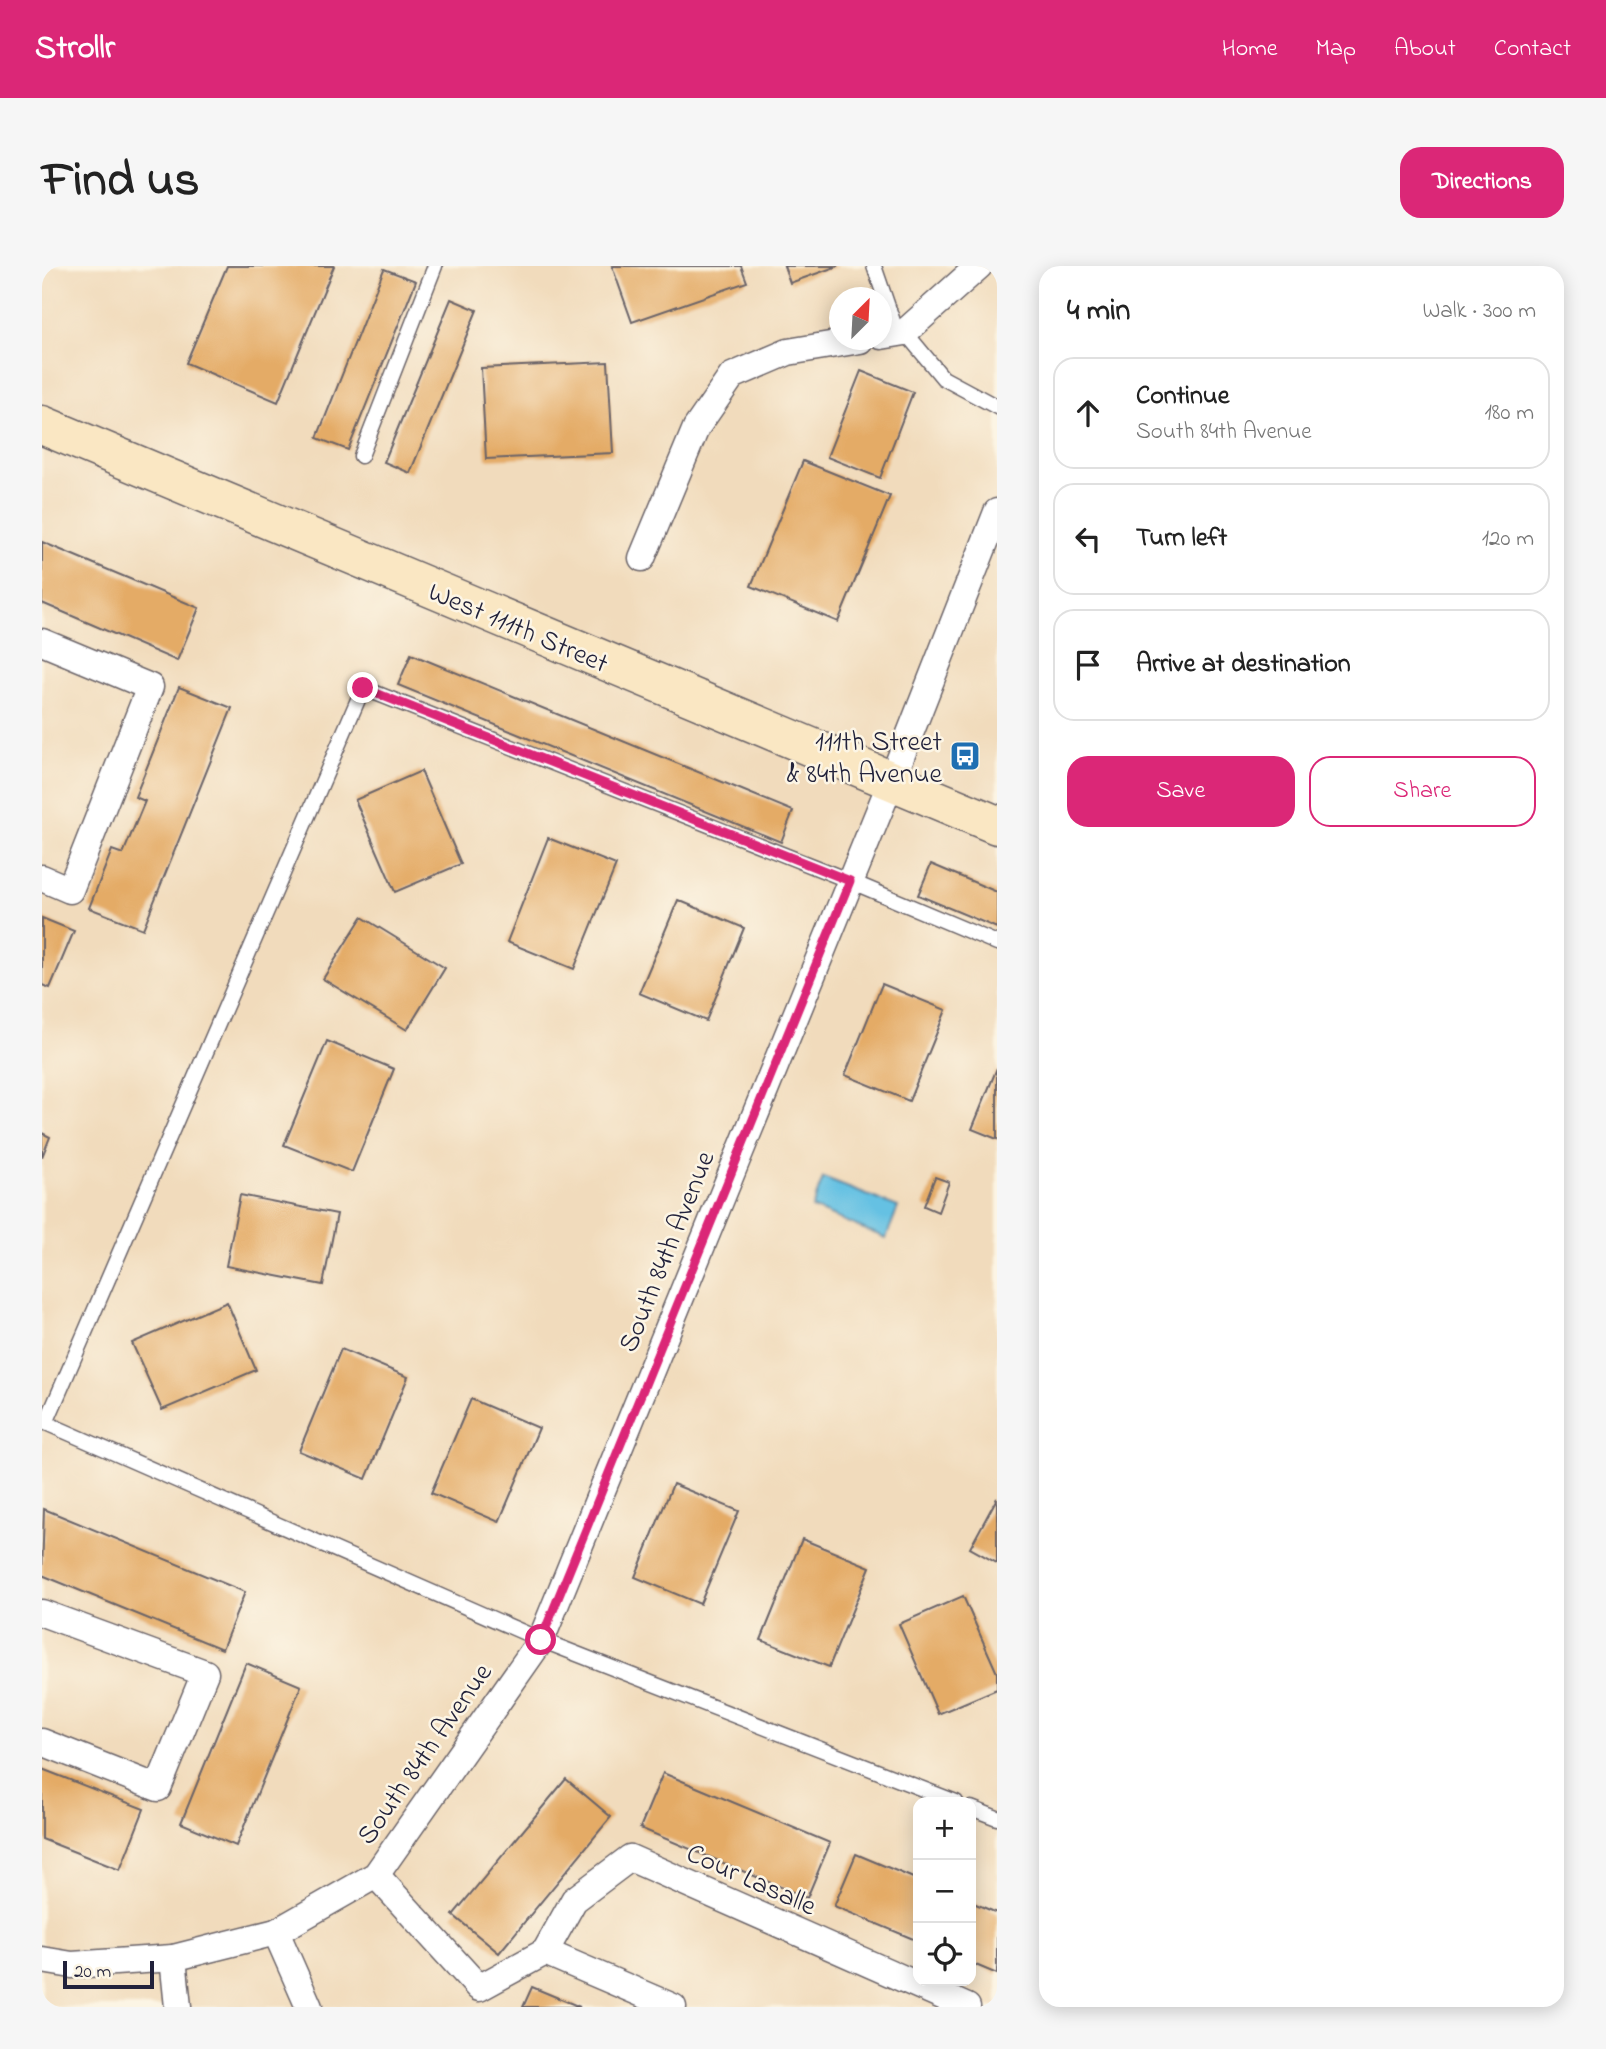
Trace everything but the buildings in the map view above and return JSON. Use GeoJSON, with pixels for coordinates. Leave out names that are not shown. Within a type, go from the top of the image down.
{"type":"FeatureCollection","features":[{"type":"Feature","properties":{"kind":"main road","name":"West 111th Street"},"geometry":{"type":"LineString","coordinates":[[42,425],[997,825]]}},
{"type":"Feature","properties":{"kind":"street"},"geometry":{"type":"LineString","coordinates":[[895,333],[979,266]]}},
{"type":"Feature","properties":{"kind":"street"},"geometry":{"type":"LineString","coordinates":[[642,558],[696,428],[732,376],[788,352],[829,345]]}},
{"type":"Feature","properties":{"kind":"street","name":"South 84th Avenue"},"geometry":{"type":"LineString","coordinates":[[42,1960],[72,1965],[173,1958],[276,1932],[376,1875],[541,1640],[891,782],[997,512]]}},
{"type":"Feature","properties":{"kind":"street"},"geometry":{"type":"LineString","coordinates":[[42,642],[150,687],[70,890],[42,878]]}},
{"type":"Feature","properties":{"kind":"street"},"geometry":{"type":"LineString","coordinates":[[42,1613],[205,1673],[158,1788],[42,1742]]}},
{"type":"Feature","properties":{"kind":"street","name":"Cour Lasalle"},"geometry":{"type":"LineString","coordinates":[[545,1952],[574,1900],[630,1858],[967,2007]]}},
{"type":"Feature","properties":{"kind":"street"},"geometry":{"type":"LineString","coordinates":[[376,1875],[479,1988],[545,1952],[673,2007]]}},
{"type":"Feature","properties":{"kind":"street"},"geometry":{"type":"LineString","coordinates":[[276,1932],[309,2007]]}},
{"type":"Feature","properties":{"kind":"street"},"geometry":{"type":"LineString","coordinates":[[173,1958],[178,2007]]}},
{"type":"Feature","properties":{"kind":"lane"},"geometry":{"type":"LineString","coordinates":[[361,456],[435,266]]}},
{"type":"Feature","properties":{"kind":"lane"},"geometry":{"type":"LineString","coordinates":[[874,266],[895,333],[943,377],[997,407]]}},
{"type":"Feature","properties":{"kind":"lane"},"geometry":{"type":"LineString","coordinates":[[943,1797],[541,1640],[46,1423],[363,688],[850,881],[997,943]]}},
{"type":"Feature","properties":{"kind":"lane"},"geometry":{"type":"LineString","coordinates":[[976,1810],[997,1818]]}},
{"type":"Feature","properties":{"kind":"water"},"geometry":{"type":"Polygon","coordinates":[[[823,1178],[898,1207],[886,1238],[812,1208],[823,1178]]]}},
{"type":"Feature","properties":{"kind":"place","name":"111th Street & 84th Avenue"},"geometry":{"type":"Point","coordinates":[965,756]}},
{"type":"Feature","properties":{"kind":"route"},"geometry":{"type":"LineString","coordinates":[[363,688],[850,881],[541,1640]]}}]}
